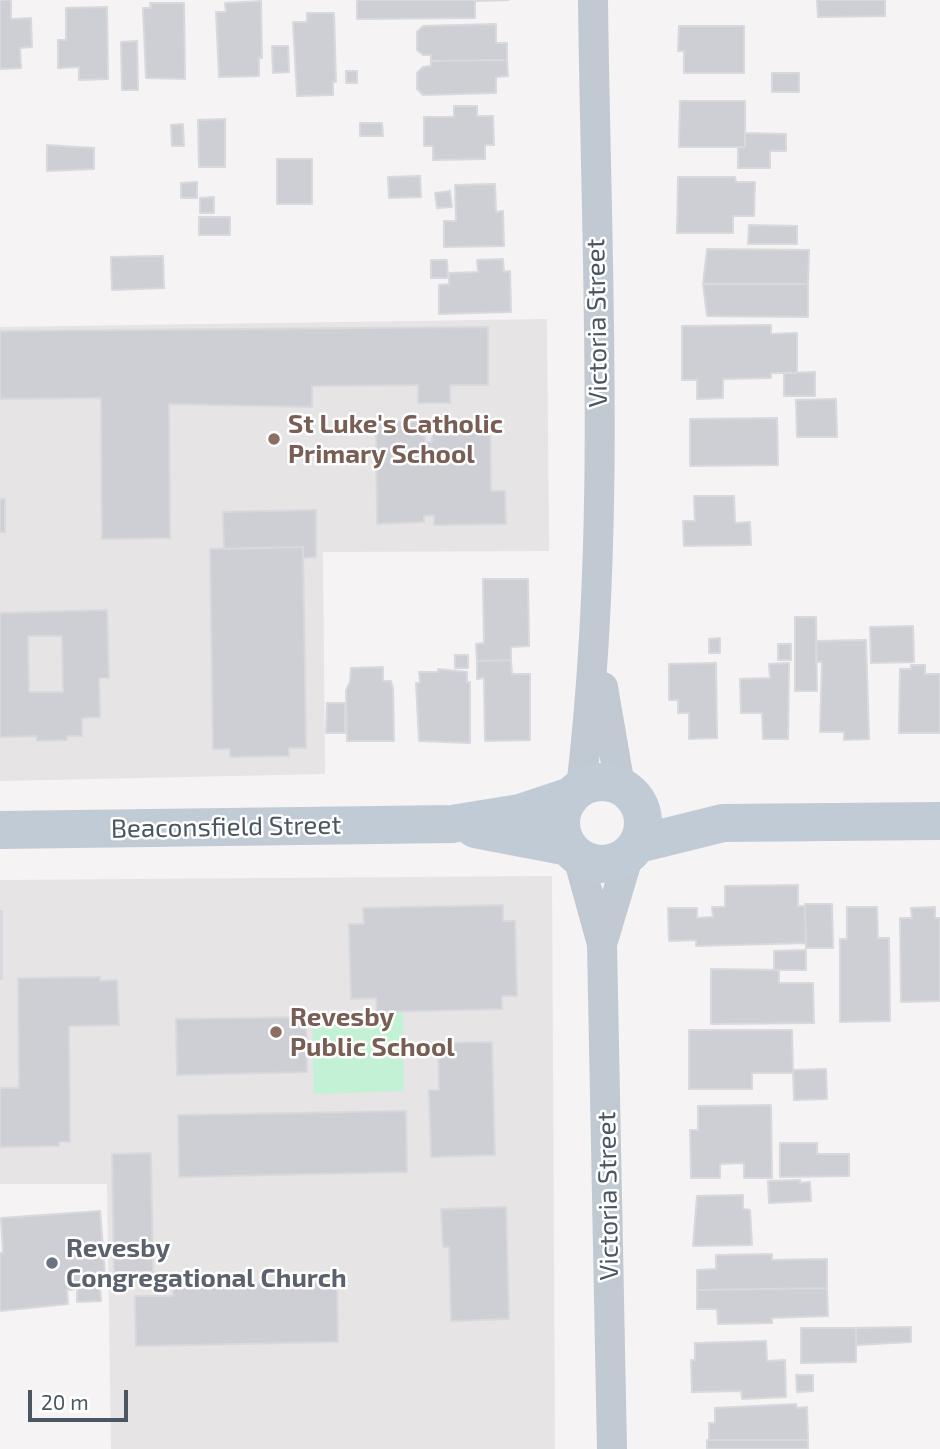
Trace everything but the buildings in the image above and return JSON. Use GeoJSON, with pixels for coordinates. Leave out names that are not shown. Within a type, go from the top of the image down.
{"type":"FeatureCollection","features":[{"type":"Feature","properties":{"kind":"main road"},"geometry":{"type":"LineString","coordinates":[[723,823],[594,783],[576,792],[561,821],[574,852],[604,865],[634,849],[723,823],[940,821]]}},
{"type":"Feature","properties":{"kind":"main road","name":"Beaconsfield Street"},"geometry":{"type":"LineString","coordinates":[[0,830],[452,824],[520,813],[576,792]]}},
{"type":"Feature","properties":{"kind":"main road"},"geometry":{"type":"LineString","coordinates":[[630,795],[644,817],[634,849]]}},
{"type":"Feature","properties":{"kind":"main road","name":"Beaconsfield Street"},"geometry":{"type":"LineString","coordinates":[[452,824],[574,852]]}},
{"type":"Feature","properties":{"kind":"street","name":"Victoria Street"},"geometry":{"type":"LineString","coordinates":[[576,792],[596,645],[599,492],[593,0]]}},
{"type":"Feature","properties":{"kind":"street","name":"Victoria Street"},"geometry":{"type":"LineString","coordinates":[[596,645],[630,795]]}},
{"type":"Feature","properties":{"kind":"street","name":"Victoria Street"},"geometry":{"type":"LineString","coordinates":[[602,944],[634,849]]}},
{"type":"Feature","properties":{"kind":"street","name":"Victoria Street"},"geometry":{"type":"LineString","coordinates":[[574,852],[602,944],[612,1449]]}},
{"type":"Feature","properties":{"kind":"shaded area","name":"St Luke's Catholic Primary School"},"geometry":{"type":"Polygon","coordinates":[[[547,319],[549,551],[323,552],[325,774],[0,781],[0,327],[547,319]]]}},
{"type":"Feature","properties":{"kind":"shaded area","name":"Revesby Public School"},"geometry":{"type":"Polygon","coordinates":[[[552,876],[555,1449],[111,1449],[107,1184],[0,1184],[0,880],[552,876]]]}},
{"type":"Feature","properties":{"kind":"green space"},"geometry":{"type":"Polygon","coordinates":[[[403,1012],[404,1091],[314,1094],[312,1019],[317,1013],[403,1012]]]}},
{"type":"Feature","properties":{"kind":"place","name":"St Luke's Catholic Primary School"},"geometry":{"type":"Point","coordinates":[274,439]}},
{"type":"Feature","properties":{"kind":"place","name":"Revesby Public School"},"geometry":{"type":"Point","coordinates":[276,1032]}},
{"type":"Feature","properties":{"kind":"place","name":"Revesby Congregational Church"},"geometry":{"type":"Point","coordinates":[52,1263]}}]}
